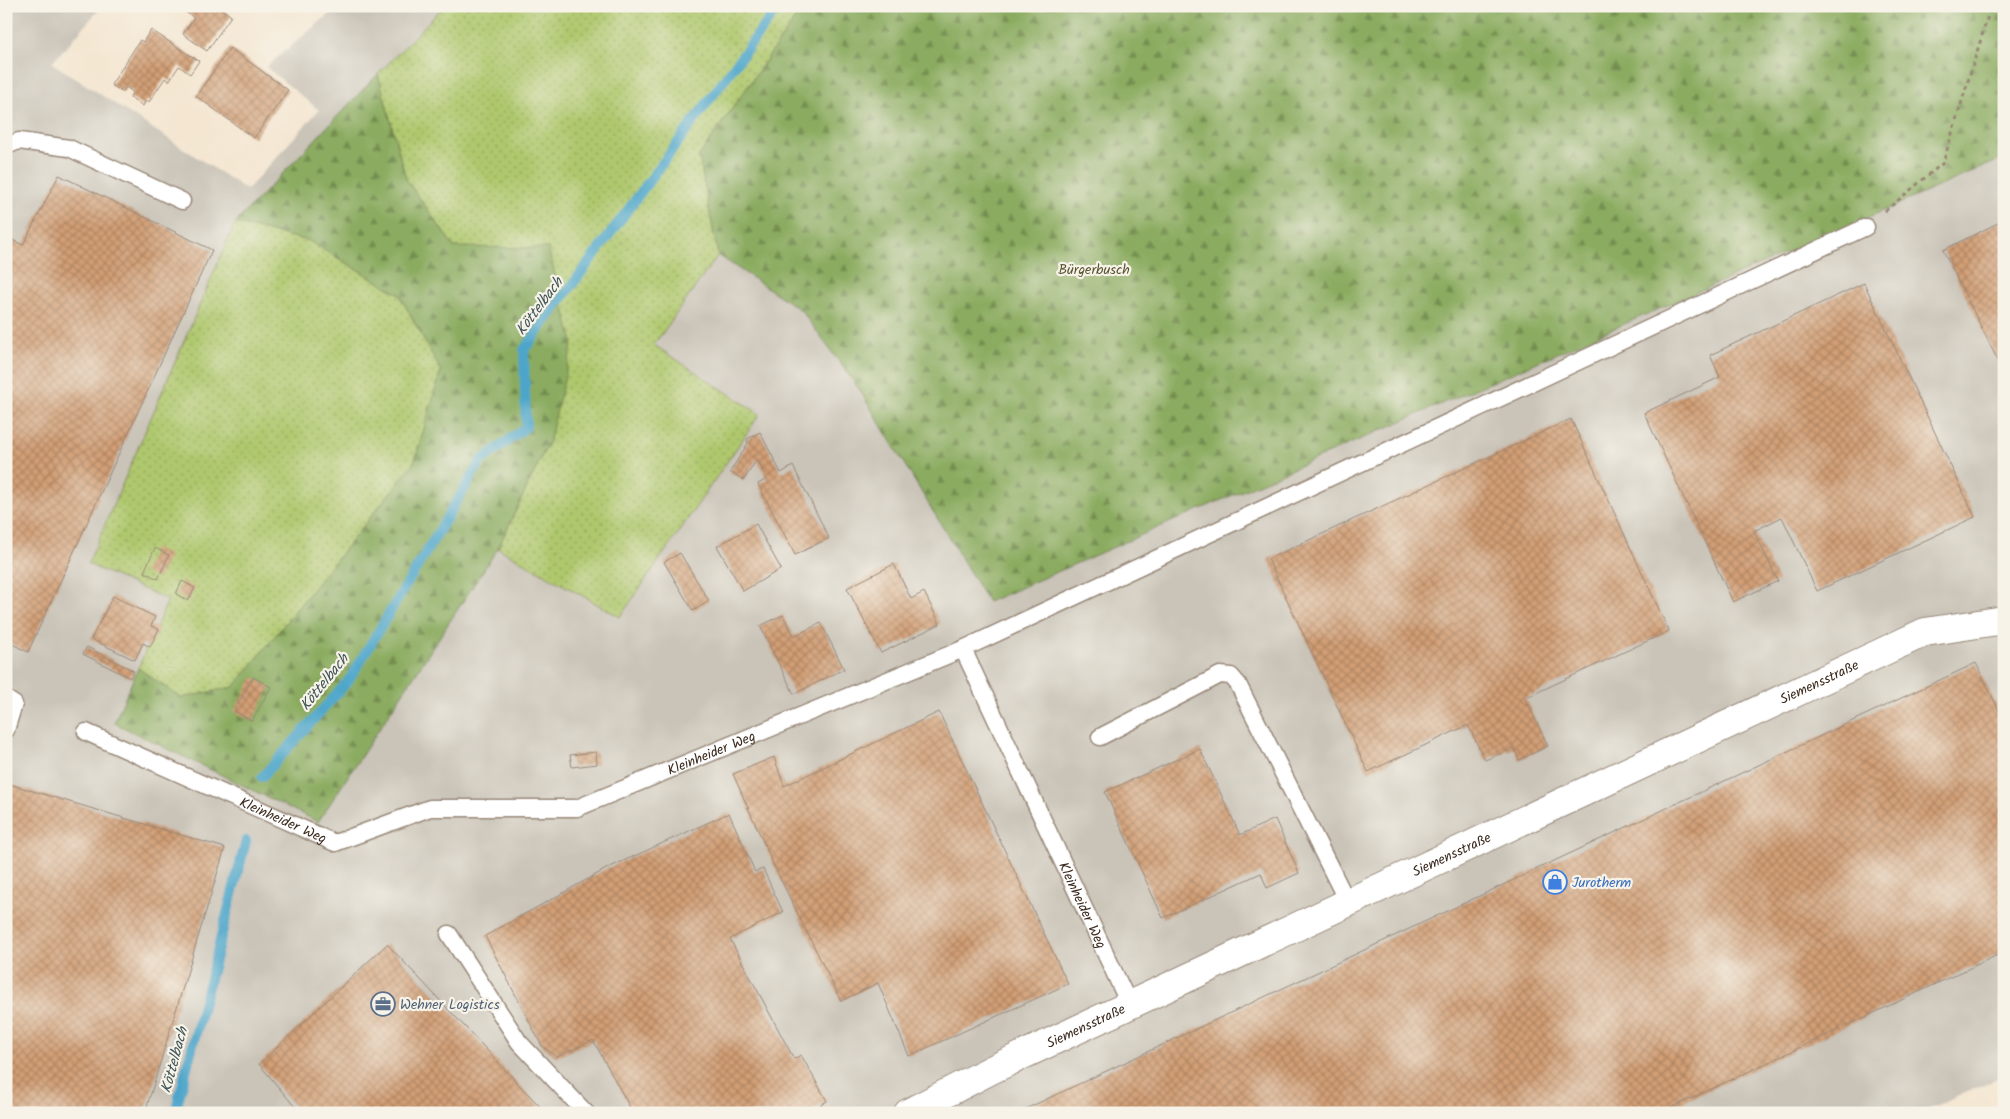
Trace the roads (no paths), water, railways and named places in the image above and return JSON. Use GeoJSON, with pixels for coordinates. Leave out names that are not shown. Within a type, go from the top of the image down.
{"type":"FeatureCollection","features":[{"type":"Feature","properties":{"kind":"street","name":"Siemensstraße"},"geometry":{"type":"LineString","coordinates":[[908,1113],[991,1070],[1925,632],[2004,620]]}},
{"type":"Feature","properties":{"kind":"lane"},"geometry":{"type":"LineString","coordinates":[[6,146],[19,141],[69,148],[182,201]]}},
{"type":"Feature","properties":{"kind":"lane"},"geometry":{"type":"LineString","coordinates":[[963,649],[1866,227]]}},
{"type":"Feature","properties":{"kind":"lane","name":"Kleinheider Weg"},"geometry":{"type":"LineString","coordinates":[[86,732],[335,843],[430,808],[577,808],[963,649],[1130,1006]]}},
{"type":"Feature","properties":{"kind":"lane"},"geometry":{"type":"LineString","coordinates":[[1100,736],[1220,675],[1231,676],[1238,684],[1348,903]]}},
{"type":"Feature","properties":{"kind":"lane"},"geometry":{"type":"LineString","coordinates":[[6,700],[14,704],[6,730]]}},
{"type":"Feature","properties":{"kind":"lane"},"geometry":{"type":"LineString","coordinates":[[449,934],[519,1042],[586,1113]]}},
{"type":"Feature","properties":{"kind":"waterway","name":"Köttelbach"},"geometry":{"type":"LineString","coordinates":[[262,777],[349,680],[481,461],[526,427],[524,350],[779,6]]}},
{"type":"Feature","properties":{"kind":"waterway","name":"Köttelbach"},"geometry":{"type":"LineString","coordinates":[[175,1113],[246,841]]}},
{"type":"Feature","properties":{"kind":"place","name":"Jurotherm"},"geometry":{"type":"Point","coordinates":[1555,882]}},
{"type":"Feature","properties":{"kind":"place","name":"Wehner Logistics"},"geometry":{"type":"Point","coordinates":[383,1004]}},
{"type":"Feature","properties":{"kind":"park label","name":"Bürgerbusch"},"geometry":{"type":"Point","coordinates":[1094,269]}}]}
